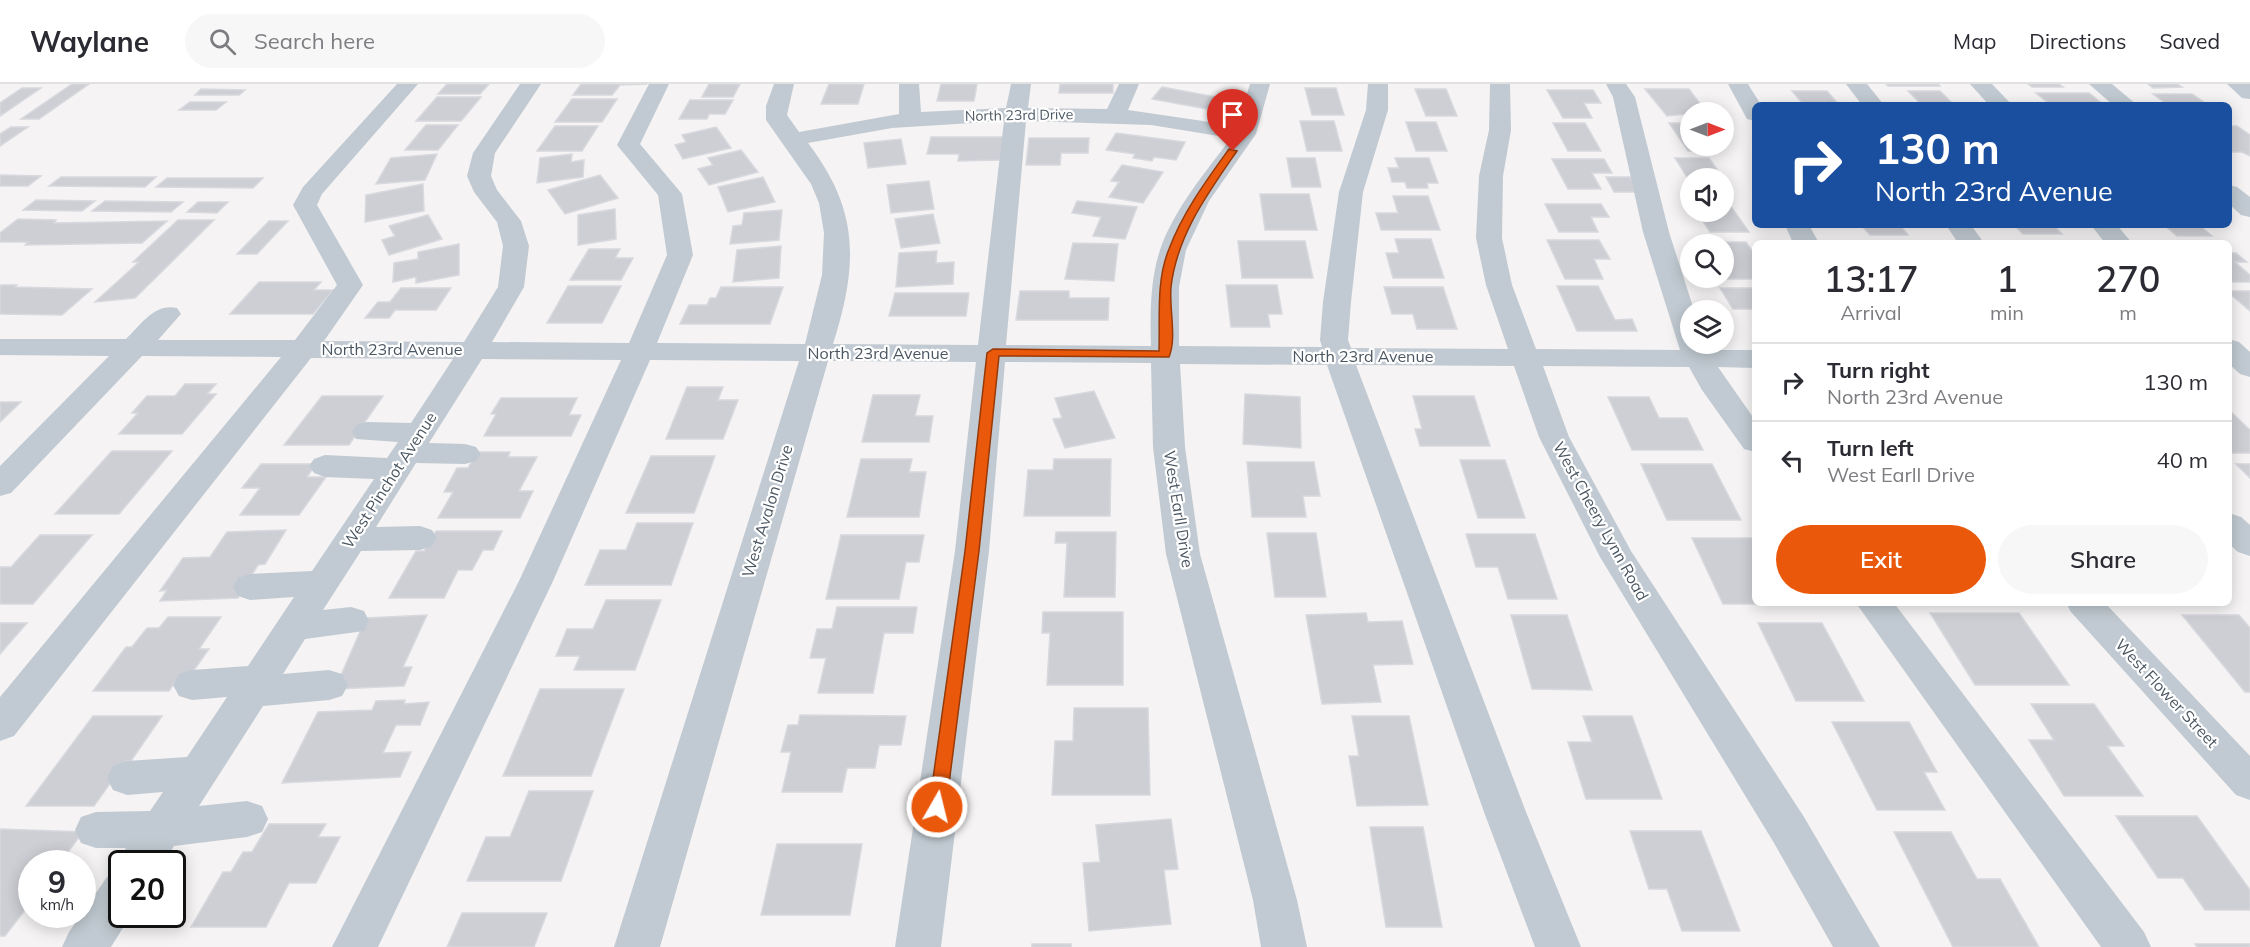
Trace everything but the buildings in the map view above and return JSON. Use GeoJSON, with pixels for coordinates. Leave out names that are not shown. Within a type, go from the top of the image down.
{"type":"FeatureCollection","features":[{"type":"Feature","properties":{"kind":"street"},"geometry":{"type":"LineString","coordinates":[[0,725],[328,318],[350,285],[305,206],[311,192],[408,84]]}},
{"type":"Feature","properties":{"kind":"street","name":"West Pinchot Avenue"},"geometry":{"type":"LineString","coordinates":[[148,850],[291,627],[408,452],[511,287],[516,246],[509,221],[486,192],[479,176],[484,153],[531,84]]}},
{"type":"Feature","properties":{"kind":"street"},"geometry":{"type":"LineString","coordinates":[[355,947],[536,582],[680,255],[670,194],[628,145],[659,84]]}},
{"type":"Feature","properties":{"kind":"street","name":"West Avalon Drive"},"geometry":{"type":"LineString","coordinates":[[637,947],[816,353],[836,275],[835,215],[828,193],[794,140],[777,121],[777,106],[784,84]]}},
{"type":"Feature","properties":{"kind":"street"},"geometry":{"type":"LineString","coordinates":[[909,84],[910,119]]}},
{"type":"Feature","properties":{"kind":"street"},"geometry":{"type":"LineString","coordinates":[[1115,116],[1129,84]]}},
{"type":"Feature","properties":{"kind":"street","name":"West Earll Drive"},"geometry":{"type":"LineString","coordinates":[[1260,84],[1256,104],[1245,134],[1197,201],[1173,250],[1166,288],[1165,354],[1169,447],[1184,554],[1275,900],[1284,947]]}},
{"type":"Feature","properties":{"kind":"street"},"geometry":{"type":"LineString","coordinates":[[1378,84],[1377,110],[1352,192],[1334,340],[1505,812],[1558,947]]}},
{"type":"Feature","properties":{"kind":"street","name":"West Cheery Lynn Road"},"geometry":{"type":"LineString","coordinates":[[1500,84],[1500,130],[1491,176],[1489,238],[1498,285],[1554,437],[1617,557],[1789,830],[1857,947]]}},
{"type":"Feature","properties":{"kind":"street"},"geometry":{"type":"LineString","coordinates":[[1616,84],[1624,97],[1656,232],[1680,307]]}},
{"type":"Feature","properties":{"kind":"street"},"geometry":{"type":"LineString","coordinates":[[1737,84],[1752,109]]}},
{"type":"Feature","properties":{"kind":"street"},"geometry":{"type":"LineString","coordinates":[[1856,84],[1871,102]]}},
{"type":"Feature","properties":{"kind":"street"},"geometry":{"type":"LineString","coordinates":[[1980,84],[1998,102]]}},
{"type":"Feature","properties":{"kind":"street"},"geometry":{"type":"LineString","coordinates":[[2099,84],[2122,102]]}},
{"type":"Feature","properties":{"kind":"street"},"geometry":{"type":"LineString","coordinates":[[2237,84],[2250,93]]}},
{"type":"Feature","properties":{"kind":"street"},"geometry":{"type":"LineString","coordinates":[[918,947],[972,551],[1014,126],[1020,99]]}},
{"type":"Feature","properties":{"kind":"street","name":"North 23rd Drive"},"geometry":{"type":"LineString","coordinates":[[794,140],[827,132],[1020,99],[1115,116],[1178,122],[1245,134]]}},
{"type":"Feature","properties":{"kind":"street"},"geometry":{"type":"LineString","coordinates":[[2232,195],[2250,210]]}},
{"type":"Feature","properties":{"kind":"street"},"geometry":{"type":"LineString","coordinates":[[2106,228],[2116,240]]}},
{"type":"Feature","properties":{"kind":"street"},"geometry":{"type":"LineString","coordinates":[[0,485],[167,314]]}},
{"type":"Feature","properties":{"kind":"street","name":"North 23rd Avenue"},"geometry":{"type":"LineString","coordinates":[[0,347],[1525,357],[1680,349]]}},
{"type":"Feature","properties":{"kind":"street"},"geometry":{"type":"LineString","coordinates":[[1696,354],[1712,384],[1752,438]]}},
{"type":"Feature","properties":{"kind":"street","name":"North 23rd Avenue"},"geometry":{"type":"LineString","coordinates":[[1727,354],[1752,358]]}},
{"type":"Feature","properties":{"kind":"street"},"geometry":{"type":"LineString","coordinates":[[367,432],[408,452]]}},
{"type":"Feature","properties":{"kind":"street"},"geometry":{"type":"LineString","coordinates":[[325,466],[408,452],[465,454]]}},
{"type":"Feature","properties":{"kind":"street"},"geometry":{"type":"LineString","coordinates":[[2232,528],[2250,544]]}},
{"type":"Feature","properties":{"kind":"street"},"geometry":{"type":"LineString","coordinates":[[350,539],[420,538]]}},
{"type":"Feature","properties":{"kind":"street"},"geometry":{"type":"LineString","coordinates":[[250,587],[320,583]]}},
{"type":"Feature","properties":{"kind":"street"},"geometry":{"type":"LineString","coordinates":[[1876,606],[2128,947]]}},
{"type":"Feature","properties":{"kind":"street","name":"West Flower Street"},"geometry":{"type":"LineString","coordinates":[[2087,606],[2250,783]]}},
{"type":"Feature","properties":{"kind":"street"},"geometry":{"type":"LineString","coordinates":[[291,627],[351,621]]}},
{"type":"Feature","properties":{"kind":"street"},"geometry":{"type":"LineString","coordinates":[[192,685],[329,685]]}},
{"type":"Feature","properties":{"kind":"street"},"geometry":{"type":"LineString","coordinates":[[127,778],[197,773]]}},
{"type":"Feature","properties":{"kind":"street"},"geometry":{"type":"LineString","coordinates":[[96,830],[161,829],[247,819]]}},
{"type":"Feature","properties":{"kind":"street"},"geometry":{"type":"LineString","coordinates":[[85,947],[108,912]]}},
{"type":"Feature","properties":{"kind":"route"},"geometry":{"type":"LineString","coordinates":[[937,807],[972,551],[993,353],[1165,354],[1166,288],[1173,250],[1197,201],[1233,151]]}}]}
